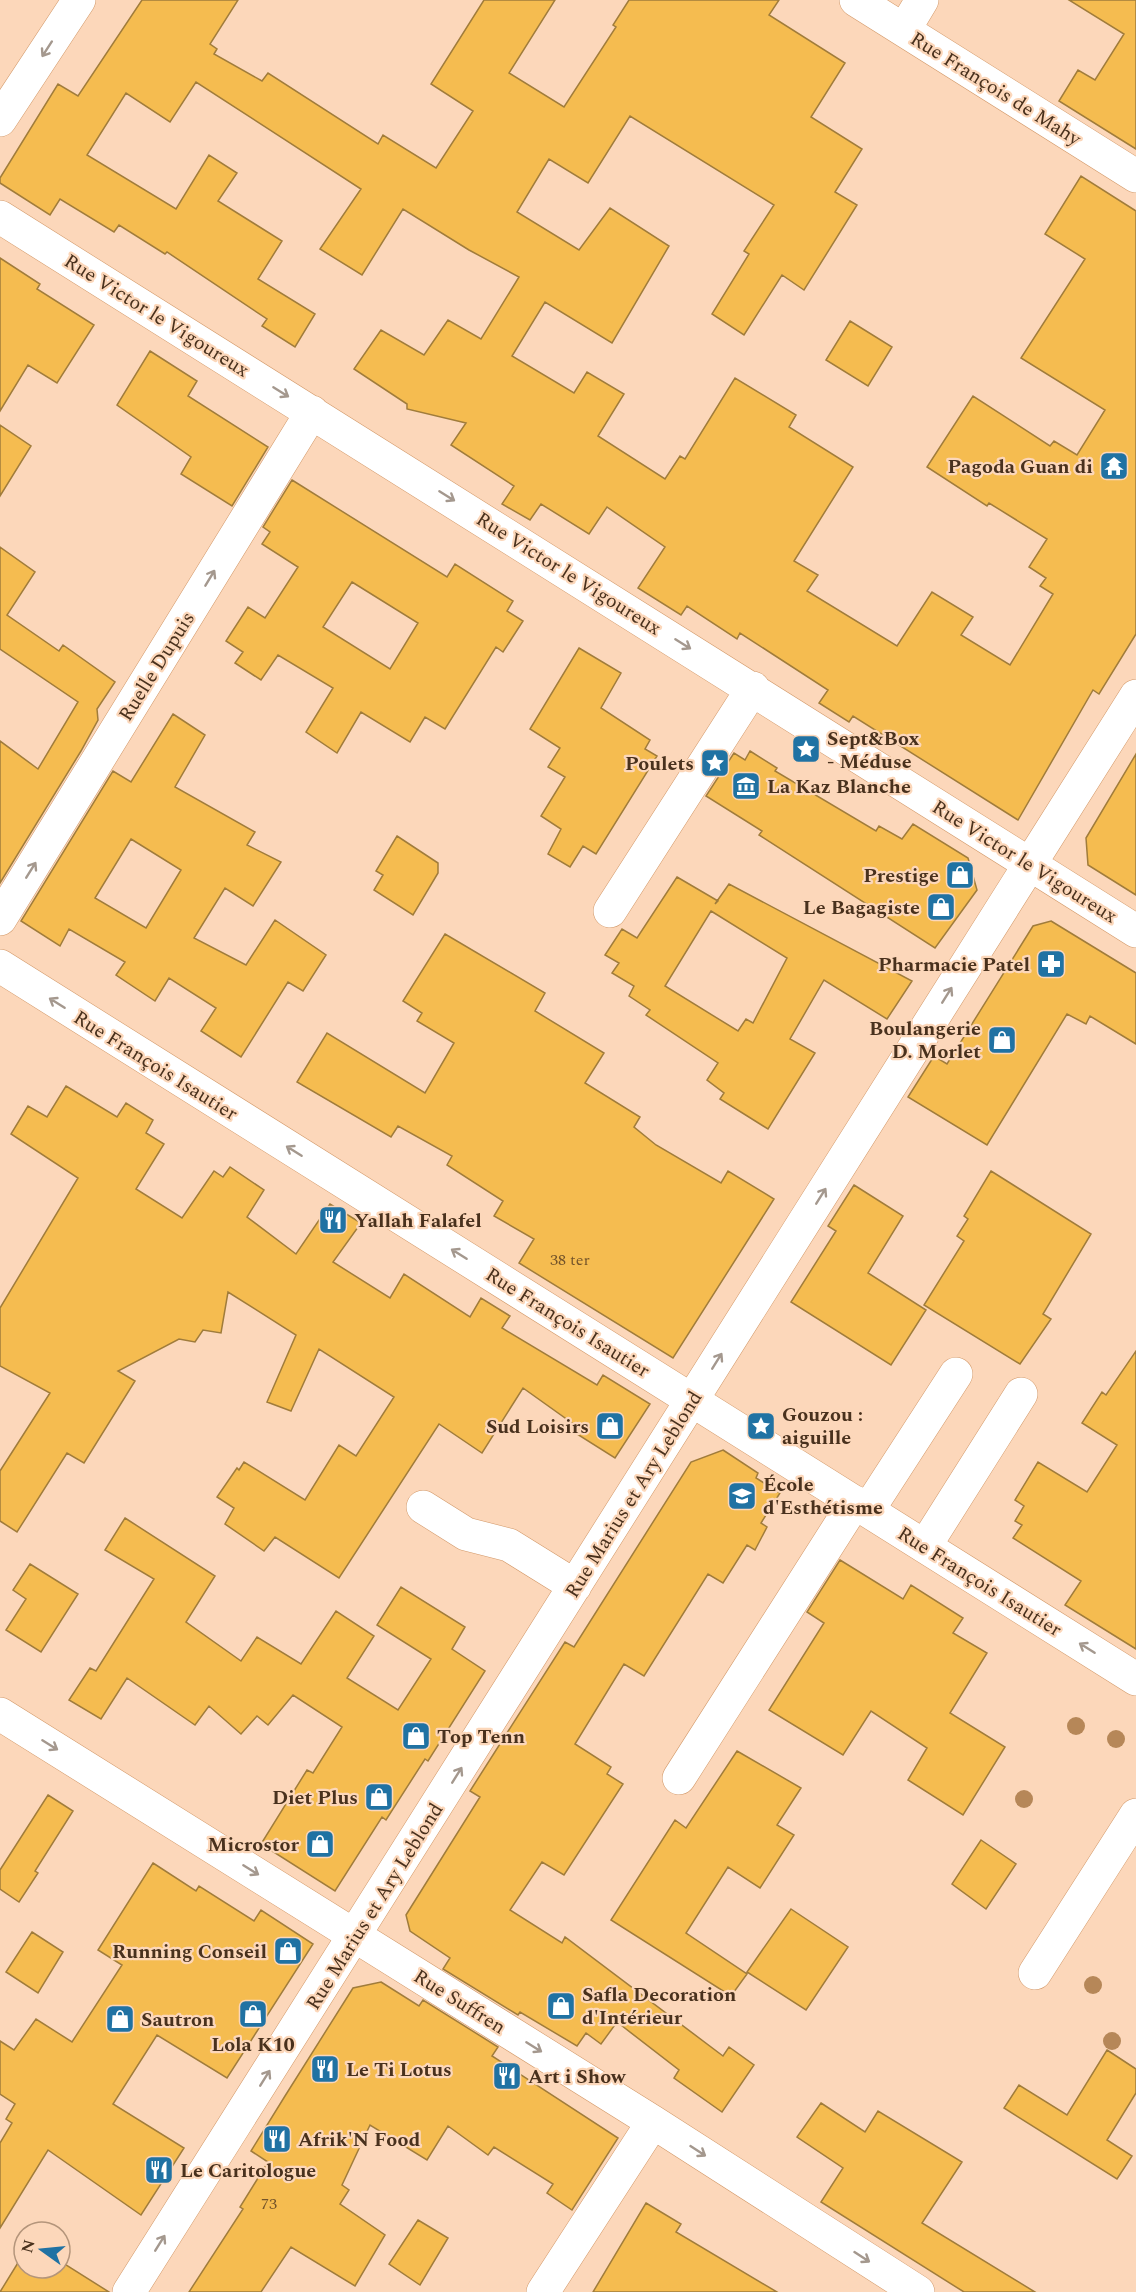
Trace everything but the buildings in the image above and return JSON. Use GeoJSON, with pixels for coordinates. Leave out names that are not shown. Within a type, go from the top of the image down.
{"type":"FeatureCollection","features":[{"type":"Feature","properties":{"kind":"street"},"geometry":{"type":"LineString","coordinates":[[0,120],[79,0]]}},
{"type":"Feature","properties":{"kind":"street","name":"Rue François de Mahy"},"geometry":{"type":"LineString","coordinates":[[856,0],[1136,176]]}},
{"type":"Feature","properties":{"kind":"street"},"geometry":{"type":"LineString","coordinates":[[904,30],[922,0]]}},
{"type":"Feature","properties":{"kind":"street","name":"Rue Victor le Vigoureux"},"geometry":{"type":"LineString","coordinates":[[0,217],[746,683],[1136,931]]}},
{"type":"Feature","properties":{"kind":"street","name":"Ruelle Dupuis"},"geometry":{"type":"LineString","coordinates":[[0,920],[312,412]]}},
{"type":"Feature","properties":{"kind":"street"},"geometry":{"type":"LineString","coordinates":[[602,906],[746,683]]}},
{"type":"Feature","properties":{"kind":"street","name":"Rue Marius et Ary Leblond"},"geometry":{"type":"LineString","coordinates":[[129,2292],[1136,696]]}},
{"type":"Feature","properties":{"kind":"street","name":"Rue François Isautier"},"geometry":{"type":"LineString","coordinates":[[0,966],[1136,1679]]}},
{"type":"Feature","properties":{"kind":"street"},"geometry":{"type":"LineString","coordinates":[[679,1778],[862,1506],[956,1374]]}},
{"type":"Feature","properties":{"kind":"street"},"geometry":{"type":"LineString","coordinates":[[925,1546],[1021,1394]]}},
{"type":"Feature","properties":{"kind":"street"},"geometry":{"type":"LineString","coordinates":[[423,1507],[466,1534],[509,1545],[575,1586]]}},
{"type":"Feature","properties":{"kind":"street","name":"Rue Suffren"},"geometry":{"type":"LineString","coordinates":[[0,1714],[356,1934],[918,2292]]}},
{"type":"Feature","properties":{"kind":"street"},"geometry":{"type":"LineString","coordinates":[[1035,1973],[1136,1815]]}},
{"type":"Feature","properties":{"kind":"street"},"geometry":{"type":"LineString","coordinates":[[543,2292],[653,2122]]}},
{"type":"Feature","properties":{"kind":"place","name":"Pagoda Guan di"},"geometry":{"type":"Point","coordinates":[1114,466]}},
{"type":"Feature","properties":{"kind":"place","name":"Sept&Box - Méduse"},"geometry":{"type":"Point","coordinates":[806,749]}},
{"type":"Feature","properties":{"kind":"place","name":"Poulets"},"geometry":{"type":"Point","coordinates":[715,763]}},
{"type":"Feature","properties":{"kind":"place","name":"La Kaz Blanche"},"geometry":{"type":"Point","coordinates":[746,786]}},
{"type":"Feature","properties":{"kind":"place","name":"Prestige"},"geometry":{"type":"Point","coordinates":[960,875]}},
{"type":"Feature","properties":{"kind":"place","name":"Le Bagagiste"},"geometry":{"type":"Point","coordinates":[941,907]}},
{"type":"Feature","properties":{"kind":"place","name":"Pharmacie Patel"},"geometry":{"type":"Point","coordinates":[1051,964]}},
{"type":"Feature","properties":{"kind":"place","name":"Boulangerie D. Morlet"},"geometry":{"type":"Point","coordinates":[1002,1040]}},
{"type":"Feature","properties":{"kind":"place","name":"Yallah Falafel"},"geometry":{"type":"Point","coordinates":[333,1220]}},
{"type":"Feature","properties":{"kind":"place","name":"Sud Loisirs"},"geometry":{"type":"Point","coordinates":[610,1426]}},
{"type":"Feature","properties":{"kind":"place","name":"Gouzou : aiguille"},"geometry":{"type":"Point","coordinates":[761,1426]}},
{"type":"Feature","properties":{"kind":"place","name":"École d'Esthétisme"},"geometry":{"type":"Point","coordinates":[742,1496]}},
{"type":"Feature","properties":{"kind":"place","name":"Top Tenn"},"geometry":{"type":"Point","coordinates":[416,1736]}},
{"type":"Feature","properties":{"kind":"place","name":"Diet Plus"},"geometry":{"type":"Point","coordinates":[379,1797]}},
{"type":"Feature","properties":{"kind":"place","name":"Microstor"},"geometry":{"type":"Point","coordinates":[320,1844]}},
{"type":"Feature","properties":{"kind":"place","name":"Running Conseil"},"geometry":{"type":"Point","coordinates":[288,1951]}},
{"type":"Feature","properties":{"kind":"place","name":"Safla Decoration d'Intérieur"},"geometry":{"type":"Point","coordinates":[561,2006]}},
{"type":"Feature","properties":{"kind":"place","name":"Lola K10"},"geometry":{"type":"Point","coordinates":[253,2014]}},
{"type":"Feature","properties":{"kind":"place","name":"Sautron"},"geometry":{"type":"Point","coordinates":[120,2019]}},
{"type":"Feature","properties":{"kind":"place","name":"Le Ti Lotus"},"geometry":{"type":"Point","coordinates":[325,2069]}},
{"type":"Feature","properties":{"kind":"place","name":"Art i Show"},"geometry":{"type":"Point","coordinates":[507,2076]}},
{"type":"Feature","properties":{"kind":"place","name":"Afrik'N Food"},"geometry":{"type":"Point","coordinates":[277,2139]}},
{"type":"Feature","properties":{"kind":"place","name":"Le Caritologue"},"geometry":{"type":"Point","coordinates":[159,2170]}}]}
